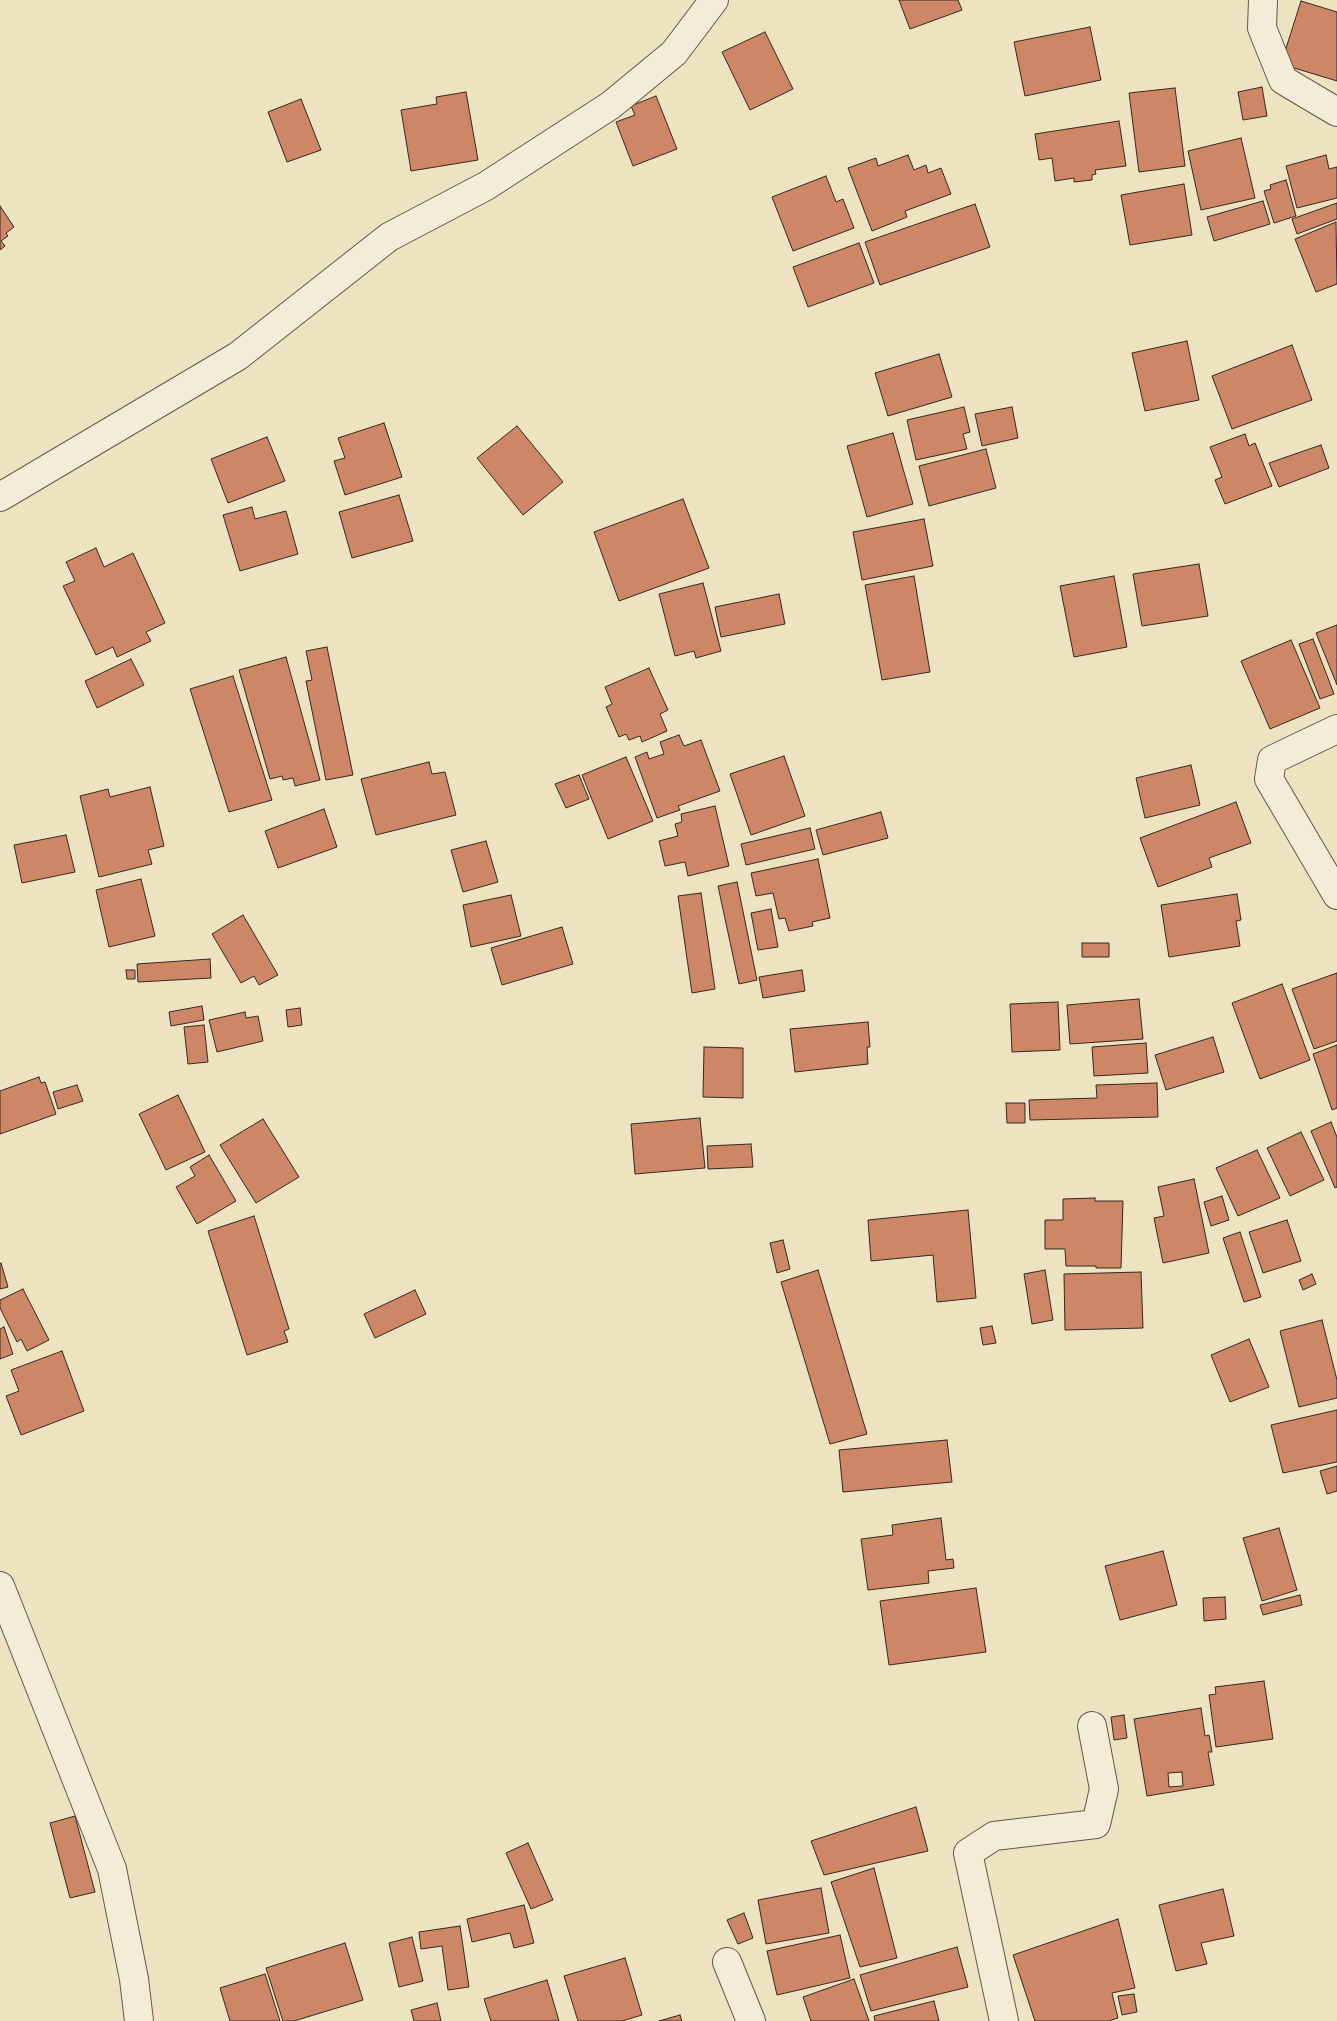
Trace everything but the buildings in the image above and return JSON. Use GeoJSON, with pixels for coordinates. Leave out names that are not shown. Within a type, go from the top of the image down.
{"type":"FeatureCollection","features":[{"type":"Feature","properties":{"kind":"street"},"geometry":{"type":"LineString","coordinates":[[0,497],[238,356],[388,237],[486,186],[611,105],[674,53],[714,0]]}},
{"type":"Feature","properties":{"kind":"street"},"geometry":{"type":"LineString","coordinates":[[1263,0],[1262,28],[1283,80],[1337,112]]}},
{"type":"Feature","properties":{"kind":"street"},"geometry":{"type":"LineString","coordinates":[[1337,729],[1272,760],[1269,779],[1337,895]]}},
{"type":"Feature","properties":{"kind":"street"},"geometry":{"type":"LineString","coordinates":[[0,1586],[112,1870],[134,1979],[139,2021]]}},
{"type":"Feature","properties":{"kind":"street"},"geometry":{"type":"LineString","coordinates":[[1004,2021],[968,1852],[994,1836],[1096,1824],[1104,1789],[1092,1726]]}},
{"type":"Feature","properties":{"kind":"street"},"geometry":{"type":"LineString","coordinates":[[727,1962],[751,2021]]}}]}
